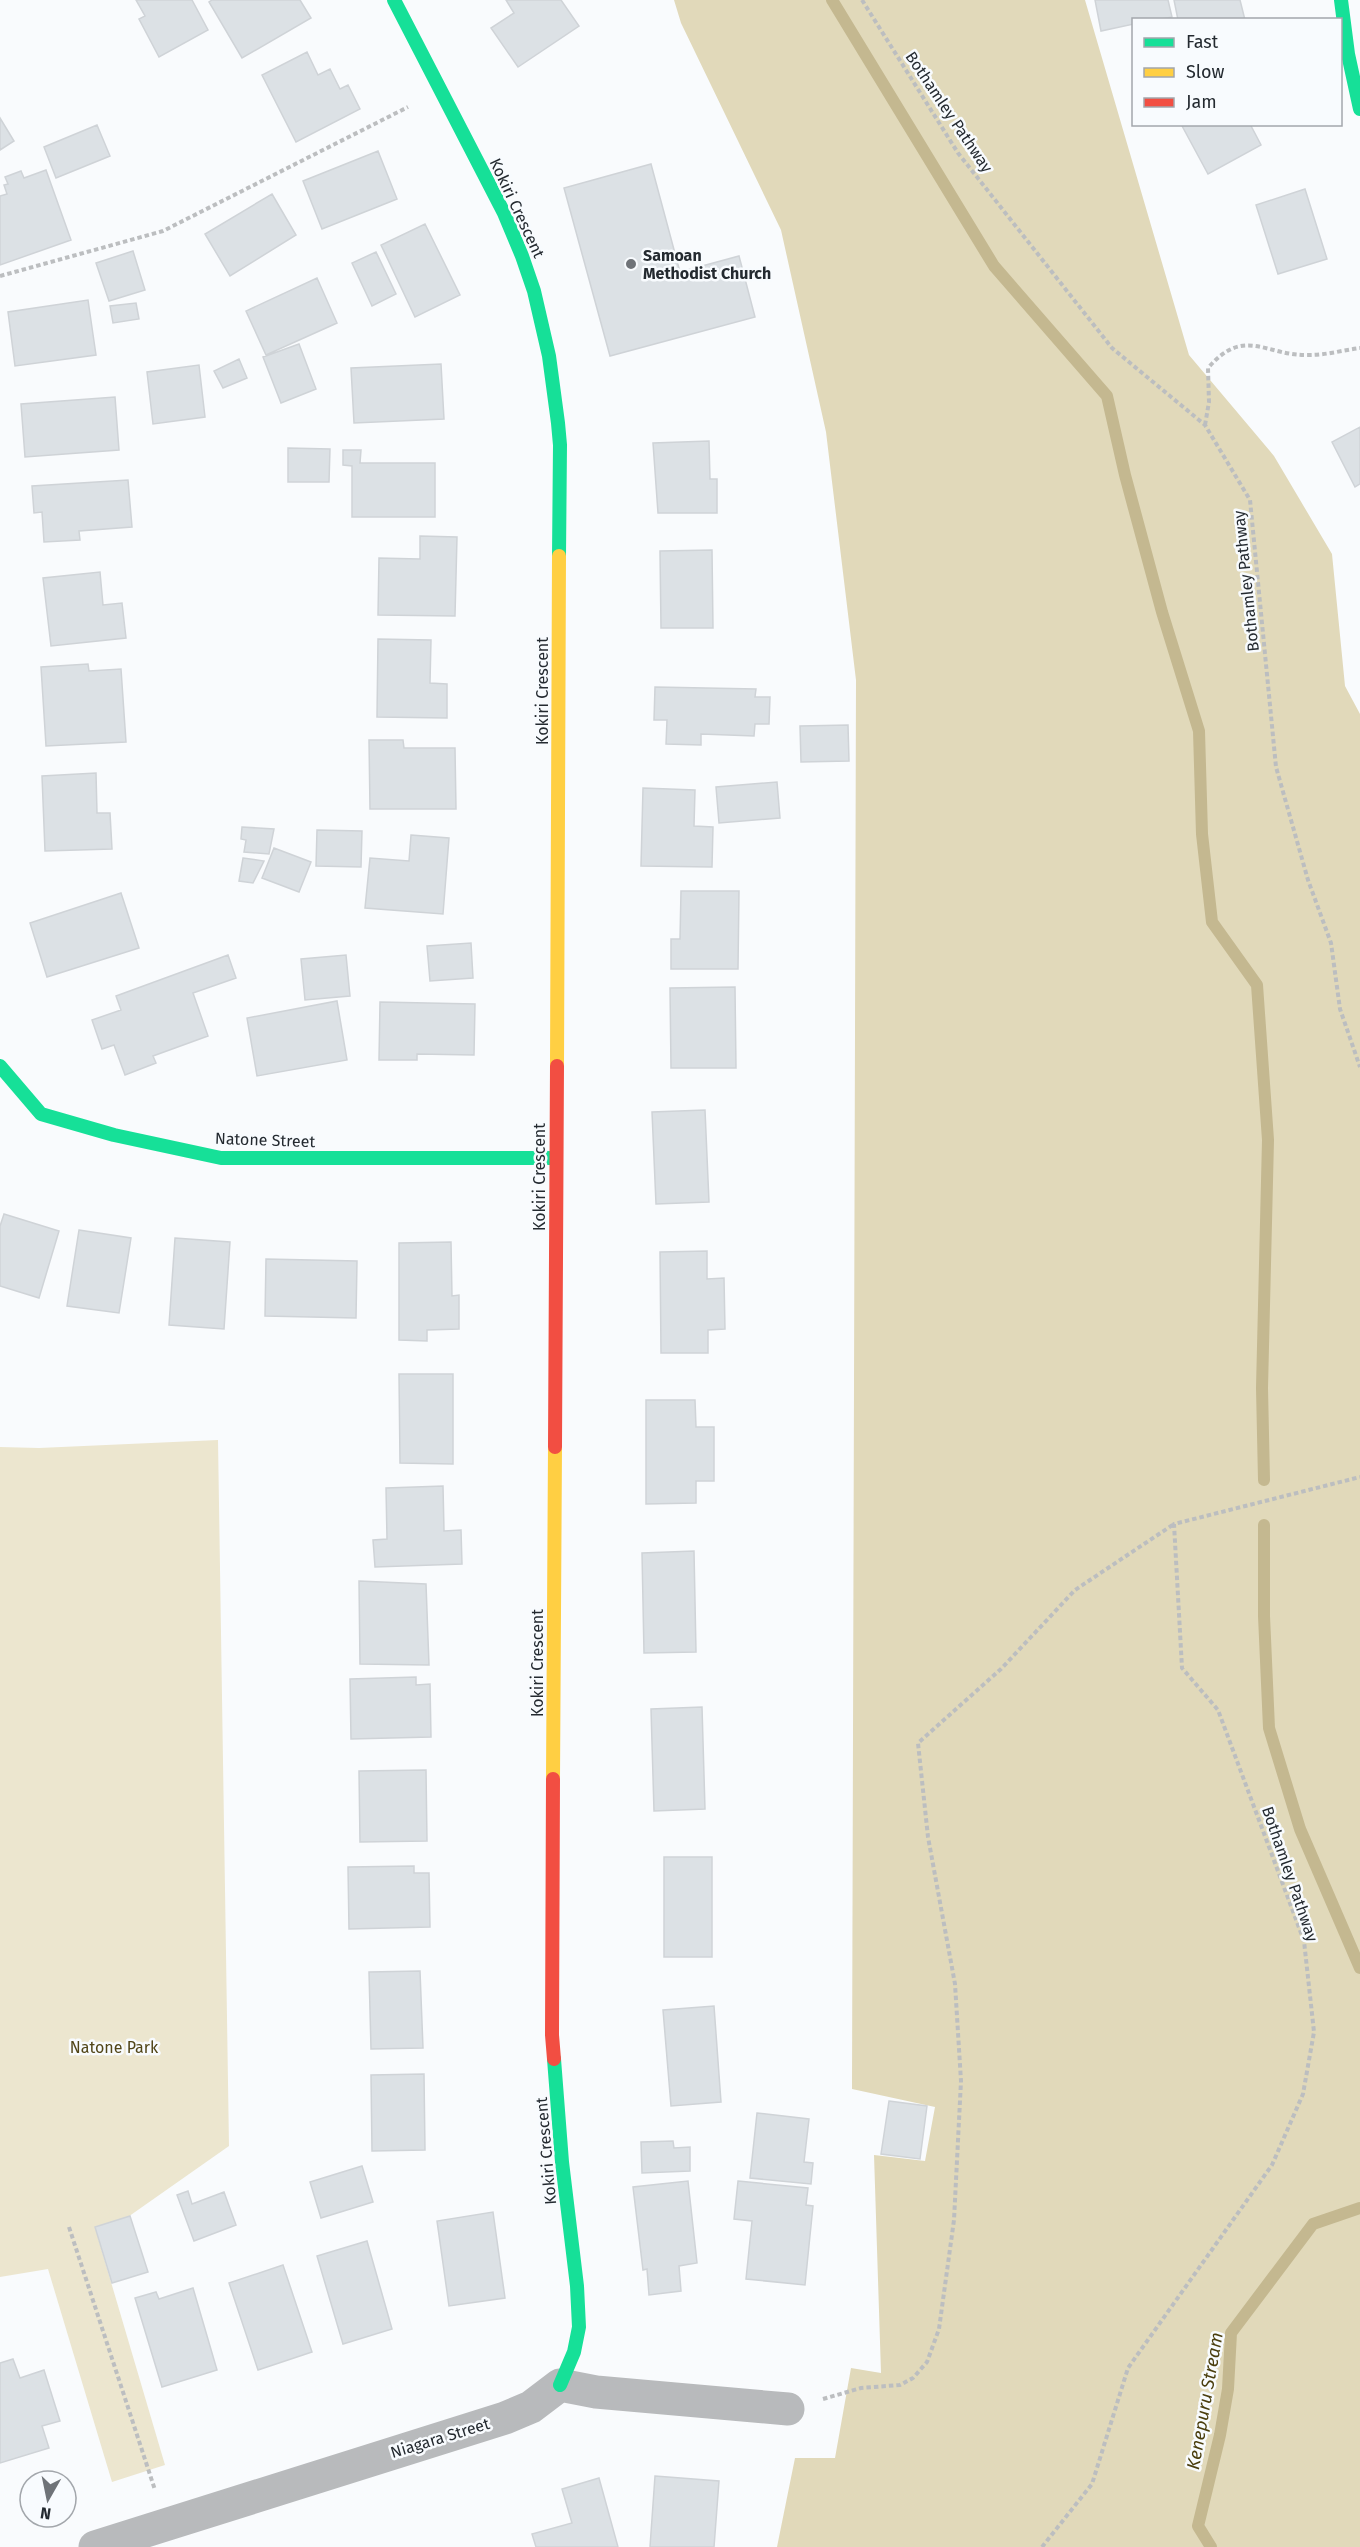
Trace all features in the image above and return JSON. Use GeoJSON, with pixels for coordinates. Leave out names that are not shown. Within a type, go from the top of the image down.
{"type":"FeatureCollection","features":[{"type":"Feature","properties":{"kind":"street","name":"Kokiri Crescent"},"geometry":{"type":"LineString","coordinates":[[394,0],[510,225],[527,269],[540,314],[556,396],[560,445],[552,2035],[579,2327],[574,2352],[560,2385]]}},
{"type":"Feature","properties":{"kind":"street"},"geometry":{"type":"LineString","coordinates":[[1341,0],[1348,54],[1360,109]]}},
{"type":"Feature","properties":{"kind":"street","name":"Natone Street"},"geometry":{"type":"LineString","coordinates":[[0,1066],[41,1114],[114,1135],[221,1158],[556,1158]]}},
{"type":"Feature","properties":{"kind":"street"},"geometry":{"type":"LineString","coordinates":[[560,2385],[596,2392],[788,2409]]}},
{"type":"Feature","properties":{"kind":"street","name":"Niagara Street"},"geometry":{"type":"LineString","coordinates":[[95,2547],[505,2418],[531,2407],[560,2385]]}},
{"type":"Feature","properties":{"kind":"path","name":"Bothamley Pathway"},"geometry":{"type":"LineString","coordinates":[[862,0],[957,153],[1112,348],[1205,425],[1250,500],[1276,766],[1308,880],[1331,943],[1340,1009],[1360,1067]]}},
{"type":"Feature","properties":{"kind":"path"},"geometry":{"type":"LineString","coordinates":[[0,276],[163,231],[441,91]]}},
{"type":"Feature","properties":{"kind":"path"},"geometry":{"type":"LineString","coordinates":[[1205,425],[1209,402],[1208,368],[1230,348],[1252,344],[1309,355],[1360,348]]}},
{"type":"Feature","properties":{"kind":"path"},"geometry":{"type":"LineString","coordinates":[[788,2409],[861,2388],[900,2385],[913,2378],[927,2362],[939,2329],[954,2220],[961,2080],[955,1984],[928,1837],[918,1743],[1001,1669],[1075,1590],[1174,1524],[1360,1477]]}},
{"type":"Feature","properties":{"kind":"path","name":"Bothamley Pathway"},"geometry":{"type":"LineString","coordinates":[[1042,2547],[1092,2484],[1128,2368],[1272,2165],[1303,2094],[1314,2032],[1304,1941],[1218,1710],[1182,1668],[1174,1524]]}},
{"type":"Feature","properties":{"kind":"path"},"geometry":{"type":"LineString","coordinates":[[69,2227],[167,2524]]}},
{"type":"Feature","properties":{"kind":"green space","name":"Natone Park"},"geometry":{"type":"Polygon","coordinates":[[[218,1440],[229,2146],[98,2238],[165,2465],[112,2482],[48,2269],[0,2277],[0,1447],[39,1448],[218,1440]]]}},
{"type":"Feature","properties":{"kind":"shaded area"},"geometry":{"type":"Polygon","coordinates":[[[674,0],[1085,0],[1189,355],[1274,456],[1332,554],[1345,686],[1360,714],[1360,2547],[777,2547],[795,2458],[835,2458],[851,2368],[881,2373],[874,2155],[925,2161],[935,2107],[852,2089],[856,680],[826,432],[781,230],[681,23],[674,0]]]}},
{"type":"Feature","properties":{"kind":"building"},"geometry":{"type":"Polygon","coordinates":[[[136,0],[192,0],[208,30],[159,57],[139,19],[145,16],[136,0]]]}},
{"type":"Feature","properties":{"kind":"building"},"geometry":{"type":"Polygon","coordinates":[[[212,0],[300,0],[311,18],[242,58],[209,2],[212,0]]]}},
{"type":"Feature","properties":{"kind":"building"},"geometry":{"type":"Polygon","coordinates":[[[506,0],[561,0],[579,26],[518,67],[491,28],[514,13],[506,0]]]}},
{"type":"Feature","properties":{"kind":"building"},"geometry":{"type":"Polygon","coordinates":[[[1095,0],[1168,0],[1172,17],[1132,18],[1132,24],[1101,31],[1095,0]]]}},
{"type":"Feature","properties":{"kind":"building"},"geometry":{"type":"Polygon","coordinates":[[[1174,0],[1240,0],[1244,18],[1178,18],[1174,0]]]}},
{"type":"Feature","properties":{"kind":"building"},"geometry":{"type":"Polygon","coordinates":[[[307,52],[318,75],[330,69],[340,89],[348,85],[360,109],[296,142],[262,75],[307,52]]]}},
{"type":"Feature","properties":{"kind":"building"},"geometry":{"type":"Polygon","coordinates":[[[0,118],[14,141],[0,150],[0,118]]]}},
{"type":"Feature","properties":{"kind":"building"},"geometry":{"type":"Polygon","coordinates":[[[97,125],[110,156],[56,178],[44,147],[97,125]]]}},
{"type":"Feature","properties":{"kind":"building"},"geometry":{"type":"Polygon","coordinates":[[[1182,126],[1251,126],[1261,145],[1208,174],[1182,126]]]}},
{"type":"Feature","properties":{"kind":"building"},"geometry":{"type":"Polygon","coordinates":[[[378,151],[397,199],[322,229],[303,181],[378,151]]]}},
{"type":"Feature","properties":{"kind":"building","name":"Samoan Methodist Church"},"geometry":{"type":"Polygon","coordinates":[[[651,164],[680,272],[739,256],[755,317],[610,356],[564,188],[651,164]]]}},
{"type":"Feature","properties":{"kind":"building"},"geometry":{"type":"Polygon","coordinates":[[[46,170],[71,240],[0,265],[0,196],[7,194],[4,185],[8,184],[5,177],[21,171],[24,178],[46,170]]]}},
{"type":"Feature","properties":{"kind":"building"},"geometry":{"type":"Polygon","coordinates":[[[1305,189],[1327,259],[1278,274],[1256,205],[1305,189]]]}},
{"type":"Feature","properties":{"kind":"building"},"geometry":{"type":"Polygon","coordinates":[[[272,194],[296,235],[230,276],[205,234],[272,194]]]}},
{"type":"Feature","properties":{"kind":"building"},"geometry":{"type":"Polygon","coordinates":[[[425,224],[460,295],[415,317],[381,245],[425,224]]]}},
{"type":"Feature","properties":{"kind":"building"},"geometry":{"type":"Polygon","coordinates":[[[133,251],[145,290],[109,301],[96,263],[133,251]]]}},
{"type":"Feature","properties":{"kind":"building"},"geometry":{"type":"Polygon","coordinates":[[[376,252],[396,294],[372,306],[352,263],[376,252]]]}},
{"type":"Feature","properties":{"kind":"building"},"geometry":{"type":"Polygon","coordinates":[[[317,278],[337,323],[266,355],[246,311],[317,278]]]}},
{"type":"Feature","properties":{"kind":"building"},"geometry":{"type":"Polygon","coordinates":[[[88,300],[96,355],[15,366],[8,312],[88,300]]]}},
{"type":"Feature","properties":{"kind":"building"},"geometry":{"type":"Polygon","coordinates":[[[136,303],[139,319],[113,323],[110,306],[136,303]]]}},
{"type":"Feature","properties":{"kind":"building"},"geometry":{"type":"Polygon","coordinates":[[[299,344],[316,389],[281,403],[263,357],[299,344]]]}},
{"type":"Feature","properties":{"kind":"building"},"geometry":{"type":"Polygon","coordinates":[[[239,359],[247,378],[223,388],[214,371],[239,359]]]}},
{"type":"Feature","properties":{"kind":"building"},"geometry":{"type":"Polygon","coordinates":[[[441,364],[444,419],[354,423],[351,368],[441,364]]]}},
{"type":"Feature","properties":{"kind":"building"},"geometry":{"type":"Polygon","coordinates":[[[199,365],[205,417],[153,424],[147,372],[199,365]]]}},
{"type":"Feature","properties":{"kind":"building"},"geometry":{"type":"Polygon","coordinates":[[[115,397],[119,450],[25,457],[21,404],[115,397]]]}},
{"type":"Feature","properties":{"kind":"building"},"geometry":{"type":"Polygon","coordinates":[[[1360,427],[1360,484],[1355,487],[1332,442],[1360,427]]]}},
{"type":"Feature","properties":{"kind":"building"},"geometry":{"type":"Polygon","coordinates":[[[709,441],[710,479],[717,479],[717,513],[658,513],[653,443],[709,441]]]}},
{"type":"Feature","properties":{"kind":"building"},"geometry":{"type":"Polygon","coordinates":[[[288,448],[330,449],[329,482],[288,482],[288,448]]]}},
{"type":"Feature","properties":{"kind":"building"},"geometry":{"type":"Polygon","coordinates":[[[343,450],[361,450],[360,463],[435,463],[435,517],[352,517],[352,466],[343,465],[343,450]]]}},
{"type":"Feature","properties":{"kind":"building"},"geometry":{"type":"Polygon","coordinates":[[[128,480],[132,527],[79,531],[80,540],[44,542],[42,512],[34,513],[32,486],[128,480]]]}},
{"type":"Feature","properties":{"kind":"building"},"geometry":{"type":"Polygon","coordinates":[[[420,536],[457,537],[455,616],[378,615],[379,558],[420,559],[420,536]]]}},
{"type":"Feature","properties":{"kind":"building"},"geometry":{"type":"Polygon","coordinates":[[[712,550],[713,628],[661,628],[660,551],[712,550]]]}},
{"type":"Feature","properties":{"kind":"building"},"geometry":{"type":"Polygon","coordinates":[[[100,572],[103,605],[122,603],[126,638],[51,646],[43,578],[100,572]]]}},
{"type":"Feature","properties":{"kind":"building"},"geometry":{"type":"Polygon","coordinates":[[[378,639],[431,640],[430,683],[447,684],[447,718],[377,717],[378,639]]]}},
{"type":"Feature","properties":{"kind":"building"},"geometry":{"type":"Polygon","coordinates":[[[88,664],[89,671],[121,669],[126,742],[46,746],[41,667],[88,664]]]}},
{"type":"Feature","properties":{"kind":"building"},"geometry":{"type":"Polygon","coordinates":[[[655,687],[756,689],[755,697],[770,697],[769,724],[755,724],[754,736],[701,734],[701,745],[666,744],[667,720],[654,720],[655,687]]]}},
{"type":"Feature","properties":{"kind":"building"},"geometry":{"type":"Polygon","coordinates":[[[848,725],[849,761],[801,762],[800,726],[848,725]]]}},
{"type":"Feature","properties":{"kind":"building"},"geometry":{"type":"Polygon","coordinates":[[[369,740],[403,740],[404,748],[455,748],[456,809],[370,809],[369,740]]]}},
{"type":"Feature","properties":{"kind":"building"},"geometry":{"type":"Polygon","coordinates":[[[96,773],[97,813],[110,813],[112,849],[45,851],[42,776],[96,773]]]}},
{"type":"Feature","properties":{"kind":"building"},"geometry":{"type":"Polygon","coordinates":[[[777,782],[780,818],[719,823],[716,787],[777,782]]]}},
{"type":"Feature","properties":{"kind":"building"},"geometry":{"type":"Polygon","coordinates":[[[643,788],[695,790],[694,826],[713,827],[712,867],[641,866],[643,788]]]}},
{"type":"Feature","properties":{"kind":"building"},"geometry":{"type":"Polygon","coordinates":[[[242,827],[274,829],[269,854],[244,852],[246,840],[241,839],[242,827]]]}},
{"type":"Feature","properties":{"kind":"building"},"geometry":{"type":"Polygon","coordinates":[[[317,830],[362,831],[361,867],[316,866],[317,830]]]}},
{"type":"Feature","properties":{"kind":"building"},"geometry":{"type":"Polygon","coordinates":[[[411,835],[449,838],[443,914],[365,908],[370,858],[409,861],[411,835]]]}},
{"type":"Feature","properties":{"kind":"building"},"geometry":{"type":"Polygon","coordinates":[[[274,848],[311,862],[299,892],[262,878],[274,848]]]}},
{"type":"Feature","properties":{"kind":"building"},"geometry":{"type":"Polygon","coordinates":[[[243,858],[264,861],[253,883],[239,881],[243,858]]]}},
{"type":"Feature","properties":{"kind":"building"},"geometry":{"type":"Polygon","coordinates":[[[681,891],[739,891],[738,969],[671,969],[671,939],[680,939],[681,891]]]}},
{"type":"Feature","properties":{"kind":"building"},"geometry":{"type":"Polygon","coordinates":[[[121,893],[139,948],[47,977],[30,923],[121,893]]]}},
{"type":"Feature","properties":{"kind":"building"},"geometry":{"type":"Polygon","coordinates":[[[471,943],[473,978],[430,981],[427,946],[471,943]]]}},
{"type":"Feature","properties":{"kind":"building"},"geometry":{"type":"Polygon","coordinates":[[[228,955],[236,978],[193,993],[208,1036],[153,1056],[156,1063],[125,1075],[114,1045],[102,1049],[92,1020],[121,1010],[116,996],[228,955]]]}},
{"type":"Feature","properties":{"kind":"building"},"geometry":{"type":"Polygon","coordinates":[[[346,955],[350,996],[305,1000],[301,959],[346,955]]]}},
{"type":"Feature","properties":{"kind":"building"},"geometry":{"type":"Polygon","coordinates":[[[735,987],[736,1068],[671,1068],[670,988],[735,987]]]}},
{"type":"Feature","properties":{"kind":"building"},"geometry":{"type":"Polygon","coordinates":[[[337,1001],[347,1060],[257,1076],[247,1018],[337,1001]]]}},
{"type":"Feature","properties":{"kind":"building"},"geometry":{"type":"Polygon","coordinates":[[[380,1002],[475,1004],[474,1055],[417,1054],[417,1060],[379,1060],[380,1002]]]}},
{"type":"Feature","properties":{"kind":"building"},"geometry":{"type":"Polygon","coordinates":[[[705,1110],[709,1202],[656,1204],[652,1112],[705,1110]]]}},
{"type":"Feature","properties":{"kind":"building"},"geometry":{"type":"Polygon","coordinates":[[[4,1214],[59,1231],[39,1298],[0,1286],[0,1226],[4,1214]]]}},
{"type":"Feature","properties":{"kind":"building"},"geometry":{"type":"Polygon","coordinates":[[[79,1230],[131,1238],[119,1313],[67,1306],[79,1230]]]}},
{"type":"Feature","properties":{"kind":"building"},"geometry":{"type":"Polygon","coordinates":[[[175,1238],[230,1242],[224,1329],[169,1325],[175,1238]]]}},
{"type":"Feature","properties":{"kind":"building"},"geometry":{"type":"Polygon","coordinates":[[[451,1242],[452,1296],[459,1295],[459,1329],[427,1330],[427,1341],[399,1340],[399,1243],[451,1242]]]}},
{"type":"Feature","properties":{"kind":"building"},"geometry":{"type":"Polygon","coordinates":[[[707,1251],[707,1279],[724,1278],[725,1329],[708,1330],[708,1353],[661,1353],[660,1252],[707,1251]]]}},
{"type":"Feature","properties":{"kind":"building"},"geometry":{"type":"Polygon","coordinates":[[[266,1259],[357,1261],[356,1318],[265,1316],[266,1259]]]}},
{"type":"Feature","properties":{"kind":"building"},"geometry":{"type":"Polygon","coordinates":[[[399,1374],[453,1374],[453,1464],[400,1463],[399,1374]]]}},
{"type":"Feature","properties":{"kind":"building"},"geometry":{"type":"Polygon","coordinates":[[[646,1400],[695,1400],[696,1427],[714,1427],[714,1481],[696,1481],[696,1503],[646,1504],[646,1400]]]}},
{"type":"Feature","properties":{"kind":"building"},"geometry":{"type":"Polygon","coordinates":[[[443,1486],[444,1531],[461,1530],[462,1564],[375,1567],[373,1540],[387,1539],[386,1488],[443,1486]]]}},
{"type":"Feature","properties":{"kind":"building"},"geometry":{"type":"Polygon","coordinates":[[[694,1551],[696,1652],[644,1653],[642,1553],[694,1551]]]}},
{"type":"Feature","properties":{"kind":"building"},"geometry":{"type":"Polygon","coordinates":[[[359,1581],[426,1584],[429,1665],[360,1664],[359,1581]]]}},
{"type":"Feature","properties":{"kind":"building"},"geometry":{"type":"Polygon","coordinates":[[[416,1677],[416,1685],[430,1684],[431,1737],[351,1739],[350,1679],[416,1677]]]}},
{"type":"Feature","properties":{"kind":"building"},"geometry":{"type":"Polygon","coordinates":[[[702,1707],[705,1809],[654,1811],[651,1709],[702,1707]]]}},
{"type":"Feature","properties":{"kind":"building"},"geometry":{"type":"Polygon","coordinates":[[[426,1770],[427,1841],[360,1842],[359,1771],[426,1770]]]}},
{"type":"Feature","properties":{"kind":"building"},"geometry":{"type":"Polygon","coordinates":[[[664,1857],[712,1857],[712,1957],[664,1957],[664,1857]]]}},
{"type":"Feature","properties":{"kind":"building"},"geometry":{"type":"Polygon","coordinates":[[[414,1866],[414,1873],[429,1873],[430,1927],[349,1929],[348,1867],[414,1866]]]}},
{"type":"Feature","properties":{"kind":"building"},"geometry":{"type":"Polygon","coordinates":[[[420,1971],[423,2048],[371,2049],[369,1972],[420,1971]]]}},
{"type":"Feature","properties":{"kind":"building"},"geometry":{"type":"Polygon","coordinates":[[[714,2006],[721,2102],[671,2106],[663,2010],[714,2006]]]}},
{"type":"Feature","properties":{"kind":"building"},"geometry":{"type":"Polygon","coordinates":[[[424,2074],[425,2150],[372,2151],[371,2075],[424,2074]]]}},
{"type":"Feature","properties":{"kind":"building"},"geometry":{"type":"Polygon","coordinates":[[[889,2101],[927,2106],[920,2159],[881,2154],[889,2101]]]}},
{"type":"Feature","properties":{"kind":"building"},"geometry":{"type":"Polygon","coordinates":[[[757,2113],[809,2119],[804,2162],[813,2163],[811,2184],[750,2178],[757,2113]]]}},
{"type":"Feature","properties":{"kind":"building"},"geometry":{"type":"Polygon","coordinates":[[[673,2141],[674,2148],[690,2147],[690,2171],[642,2173],[641,2142],[673,2141]]]}},
{"type":"Feature","properties":{"kind":"building"},"geometry":{"type":"Polygon","coordinates":[[[362,2166],[373,2202],[321,2218],[310,2182],[362,2166]]]}},
{"type":"Feature","properties":{"kind":"building"},"geometry":{"type":"Polygon","coordinates":[[[688,2181],[697,2263],[679,2266],[681,2291],[649,2295],[647,2269],[643,2270],[633,2187],[688,2181]]]}},
{"type":"Feature","properties":{"kind":"building"},"geometry":{"type":"Polygon","coordinates":[[[738,2181],[808,2188],[806,2205],[813,2206],[805,2285],[746,2279],[752,2221],[734,2219],[738,2181]]]}},
{"type":"Feature","properties":{"kind":"building"},"geometry":{"type":"Polygon","coordinates":[[[188,2191],[192,2204],[224,2192],[236,2225],[194,2241],[177,2195],[188,2191]]]}},
{"type":"Feature","properties":{"kind":"building"},"geometry":{"type":"Polygon","coordinates":[[[493,2212],[505,2298],[449,2306],[437,2221],[493,2212]]]}},
{"type":"Feature","properties":{"kind":"building"},"geometry":{"type":"Polygon","coordinates":[[[130,2216],[148,2272],[112,2283],[95,2227],[130,2216]]]}},
{"type":"Feature","properties":{"kind":"building"},"geometry":{"type":"Polygon","coordinates":[[[367,2241],[392,2329],[343,2344],[317,2256],[367,2241]]]}},
{"type":"Feature","properties":{"kind":"building"},"geometry":{"type":"Polygon","coordinates":[[[283,2265],[312,2352],[258,2370],[229,2283],[283,2265]]]}},
{"type":"Feature","properties":{"kind":"building"},"geometry":{"type":"Polygon","coordinates":[[[193,2288],[217,2370],[162,2387],[135,2298],[156,2292],[159,2299],[193,2288]]]}},
{"type":"Feature","properties":{"kind":"building"},"geometry":{"type":"Polygon","coordinates":[[[13,2359],[20,2378],[44,2370],[60,2421],[42,2426],[49,2448],[0,2463],[0,2363],[13,2359]]]}},
{"type":"Feature","properties":{"kind":"building"},"geometry":{"type":"Polygon","coordinates":[[[655,2476],[719,2481],[714,2547],[650,2547],[655,2476]]]}},
{"type":"Feature","properties":{"kind":"building"},"geometry":{"type":"Polygon","coordinates":[[[599,2478],[618,2547],[536,2547],[532,2534],[572,2523],[562,2489],[599,2478]]]}},
{"type":"Feature","properties":{"kind":"waterway"},"geometry":{"type":"LineString","coordinates":[[832,0],[994,266],[1107,396],[1125,475],[1162,612],[1199,731],[1202,834],[1212,922],[1257,985],[1268,1140],[1262,1388],[1264,1480]]}},
{"type":"Feature","properties":{"kind":"waterway"},"geometry":{"type":"LineString","coordinates":[[1264,1525],[1264,1616],[1269,1728],[1300,1829],[1360,1968]]}},
{"type":"Feature","properties":{"kind":"waterway","name":"Kenepuru Stream"},"geometry":{"type":"LineString","coordinates":[[1211,2547],[1198,2526],[1220,2435],[1228,2389],[1231,2333],[1313,2224],[1360,2208]]}},
{"type":"Feature","properties":{"kind":"traffic: fast"},"geometry":{"type":"LineString","coordinates":[[394,0],[504,213],[534,291],[549,356],[558,423],[560,445],[559,556]]}},
{"type":"Feature","properties":{"kind":"traffic: fast"},"geometry":{"type":"LineString","coordinates":[[1341,0],[1348,54],[1360,109]]}},
{"type":"Feature","properties":{"kind":"traffic: fast"},"geometry":{"type":"LineString","coordinates":[[0,1066],[41,1114],[114,1135],[221,1158],[556,1158]]}},
{"type":"Feature","properties":{"kind":"traffic: fast"},"geometry":{"type":"LineString","coordinates":[[554,2059],[562,2162],[577,2286],[579,2327],[574,2352],[560,2385]]}},
{"type":"Feature","properties":{"kind":"traffic: slow"},"geometry":{"type":"LineString","coordinates":[[557,1066],[559,556]]}},
{"type":"Feature","properties":{"kind":"traffic: slow"},"geometry":{"type":"LineString","coordinates":[[553,1779],[555,1447]]}},
{"type":"Feature","properties":{"kind":"traffic: jam"},"geometry":{"type":"LineString","coordinates":[[555,1447],[557,1066]]}},
{"type":"Feature","properties":{"kind":"traffic: jam"},"geometry":{"type":"LineString","coordinates":[[553,1779],[552,2035],[554,2059]]}},
{"type":"Feature","properties":{"kind":"place","name":"Samoan Methodist Church"},"geometry":{"type":"Point","coordinates":[631,264]}}]}
